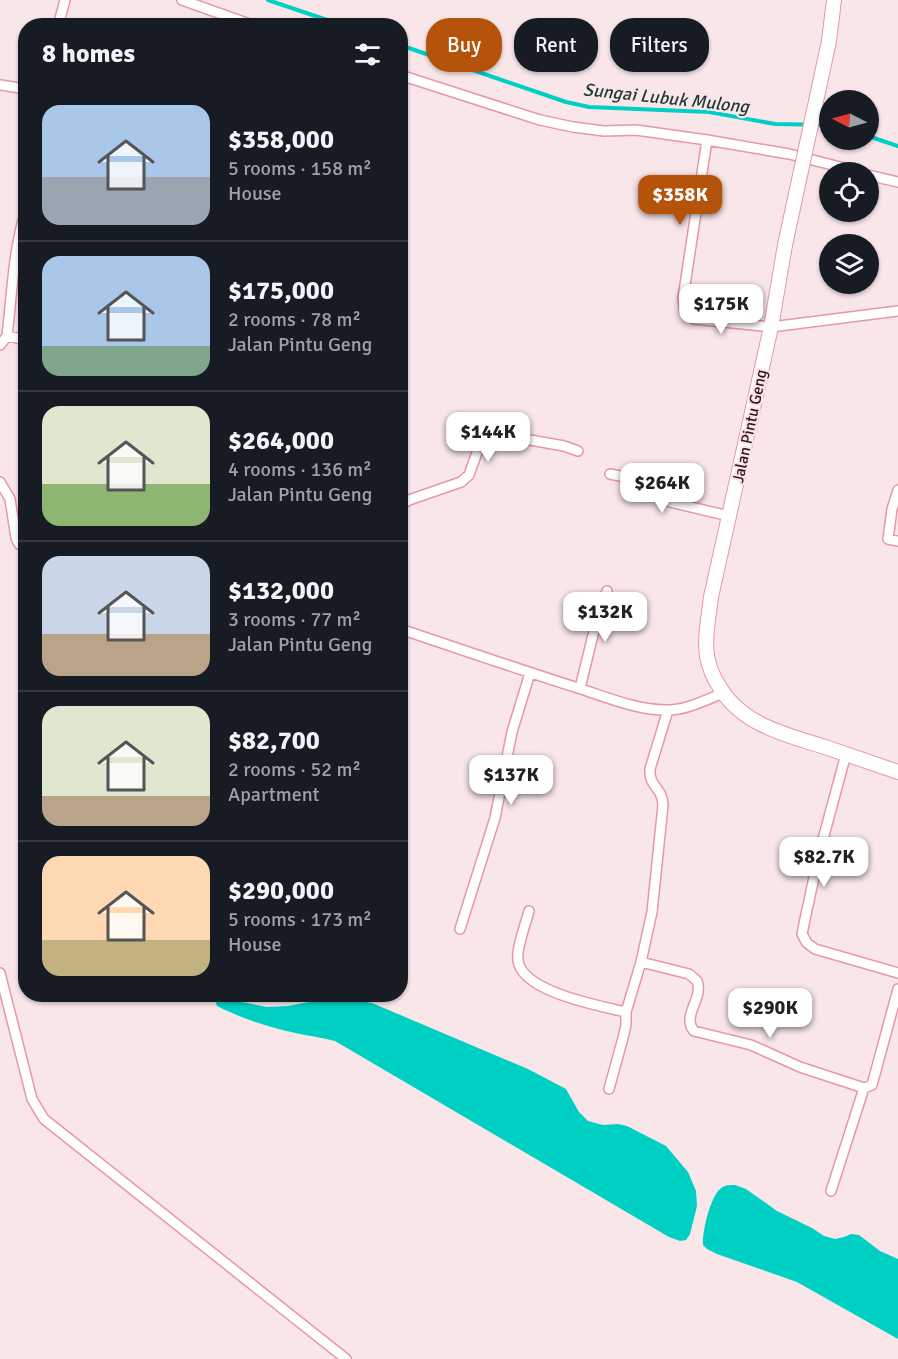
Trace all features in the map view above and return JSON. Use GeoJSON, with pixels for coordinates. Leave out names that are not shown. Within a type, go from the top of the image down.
{"type":"FeatureCollection","features":[{"type":"Feature","properties":{"kind":"main road","name":"Jalan Pintu Geng"},"geometry":{"type":"LineString","coordinates":[[834,0],[829,41],[785,245],[771,327],[711,597],[706,636],[707,657],[713,676],[723,693],[734,706],[752,720],[777,732],[898,772]]}},
{"type":"Feature","properties":{"kind":"street"},"geometry":{"type":"LineString","coordinates":[[60,18],[65,0]]}},
{"type":"Feature","properties":{"kind":"street"},"geometry":{"type":"LineString","coordinates":[[182,0],[233,18]]}},
{"type":"Feature","properties":{"kind":"street"},"geometry":{"type":"LineString","coordinates":[[408,78],[540,120],[573,127],[604,131],[636,130],[707,140],[789,154],[821,162]]}},
{"type":"Feature","properties":{"kind":"street"},"geometry":{"type":"LineString","coordinates":[[0,85],[18,88]]}},
{"type":"Feature","properties":{"kind":"street"},"geometry":{"type":"LineString","coordinates":[[707,140],[683,298],[685,312],[694,320],[771,327],[898,311]]}},
{"type":"Feature","properties":{"kind":"street"},"geometry":{"type":"LineString","coordinates":[[879,178],[898,182]]}},
{"type":"Feature","properties":{"kind":"street"},"geometry":{"type":"LineString","coordinates":[[0,345],[7,336],[18,247]]}},
{"type":"Feature","properties":{"kind":"street"},"geometry":{"type":"LineString","coordinates":[[7,336],[18,338]]}},
{"type":"Feature","properties":{"kind":"street"},"geometry":{"type":"LineString","coordinates":[[408,501],[461,482],[469,476],[481,441],[487,435],[496,434],[564,446],[578,451]]}},
{"type":"Feature","properties":{"kind":"street"},"geometry":{"type":"LineString","coordinates":[[610,474],[654,483],[663,498],[670,502],[729,516]]}},
{"type":"Feature","properties":{"kind":"street"},"geometry":{"type":"LineString","coordinates":[[0,482],[10,499],[18,542]]}},
{"type":"Feature","properties":{"kind":"street"},"geometry":{"type":"LineString","coordinates":[[898,490],[892,508],[888,539],[898,541]]}},
{"type":"Feature","properties":{"kind":"street"},"geometry":{"type":"LineString","coordinates":[[579,688],[607,591]]}},
{"type":"Feature","properties":{"kind":"street"},"geometry":{"type":"LineString","coordinates":[[408,632],[530,673],[644,707],[668,710],[692,705],[723,693]]}},
{"type":"Feature","properties":{"kind":"street"},"geometry":{"type":"LineString","coordinates":[[460,929],[495,818],[512,732],[530,673]]}},
{"type":"Feature","properties":{"kind":"street"},"geometry":{"type":"LineString","coordinates":[[609,1089],[652,912],[663,805],[661,793],[652,783],[650,769],[668,710]]}},
{"type":"Feature","properties":{"kind":"street"},"geometry":{"type":"LineString","coordinates":[[846,754],[810,889],[802,934],[807,943],[815,948],[898,973]]}},
{"type":"Feature","properties":{"kind":"street"},"geometry":{"type":"LineString","coordinates":[[529,910],[518,954],[518,962],[528,978],[570,999],[626,1012]]}},
{"type":"Feature","properties":{"kind":"street"},"geometry":{"type":"LineString","coordinates":[[641,962],[688,974],[697,981],[699,991],[689,1020],[694,1031],[751,1045],[800,1067],[864,1088],[872,1085],[898,989]]}},
{"type":"Feature","properties":{"kind":"street"},"geometry":{"type":"LineString","coordinates":[[0,973],[32,1099],[44,1119],[346,1359]]}},
{"type":"Feature","properties":{"kind":"street"},"geometry":{"type":"LineString","coordinates":[[831,1191],[864,1088]]}},
{"type":"Feature","properties":{"kind":"water"},"geometry":{"type":"Polygon","coordinates":[[[242,1002],[267,1007],[309,1002],[372,1003],[528,1069],[566,1089],[579,1112],[588,1121],[603,1125],[627,1126],[666,1146],[688,1172],[696,1191],[697,1206],[690,1234],[686,1240],[680,1241],[669,1237],[335,1041],[260,1024],[217,1006],[216,1003],[242,1002]]]}},
{"type":"Feature","properties":{"kind":"water"},"geometry":{"type":"Polygon","coordinates":[[[735,1185],[746,1189],[777,1211],[824,1236],[835,1239],[851,1234],[859,1235],[880,1251],[898,1259],[898,1339],[797,1282],[707,1249],[703,1245],[703,1239],[712,1203],[720,1189],[735,1185]]]}},
{"type":"Feature","properties":{"kind":"waterway","name":"Sungai Lubuk Mulong"},"geometry":{"type":"LineString","coordinates":[[268,0],[321,18]]}},
{"type":"Feature","properties":{"kind":"waterway","name":"Sungai Lubuk Mulong"},"geometry":{"type":"LineString","coordinates":[[408,48],[566,102],[589,107],[709,112],[775,124],[819,125]]}},
{"type":"Feature","properties":{"kind":"waterway","name":"Sungai Lubuk Mulong"},"geometry":{"type":"LineString","coordinates":[[879,140],[898,146]]}}]}
